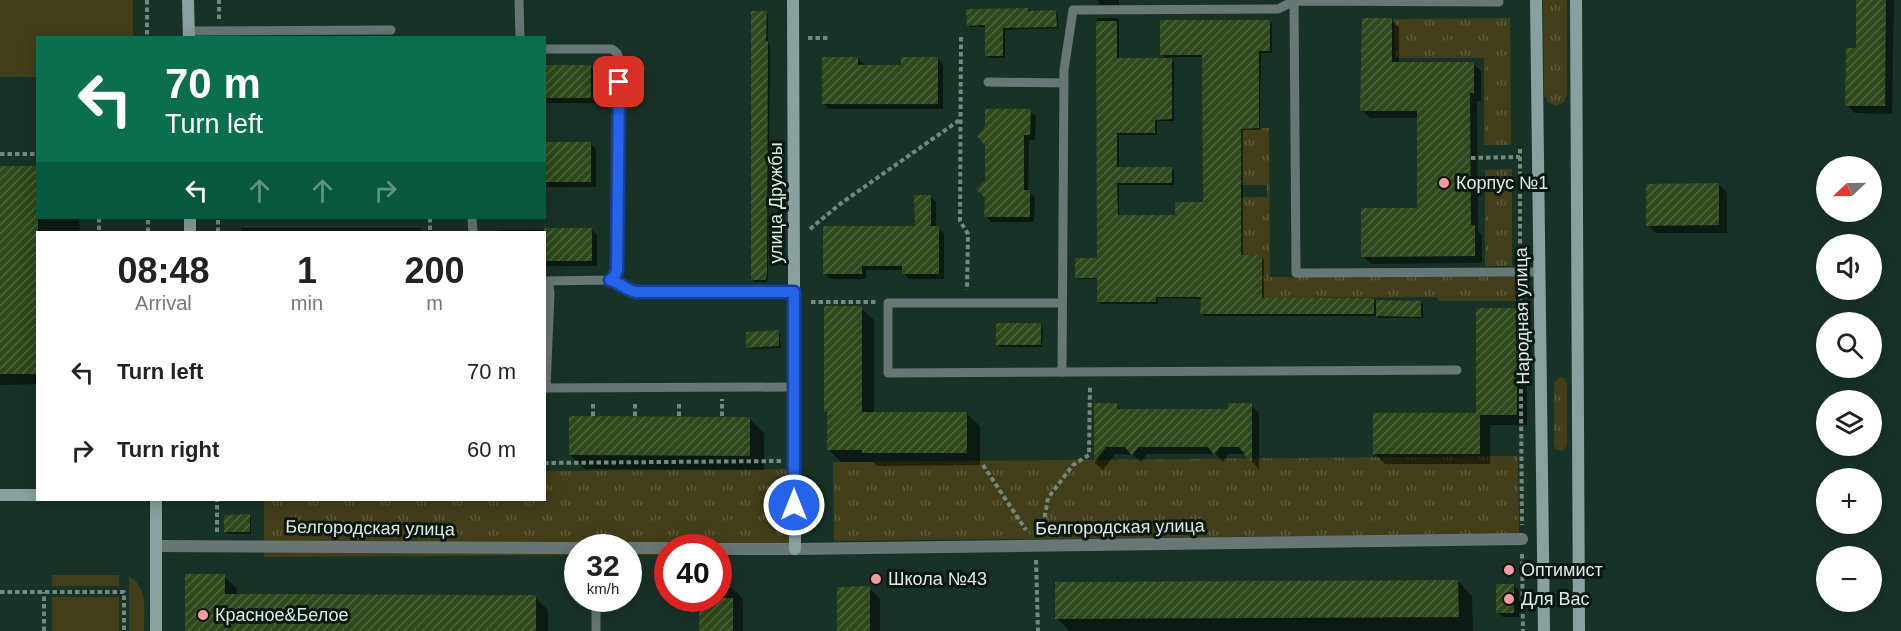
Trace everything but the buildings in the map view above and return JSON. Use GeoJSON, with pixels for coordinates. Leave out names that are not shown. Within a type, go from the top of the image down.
{"type":"FeatureCollection","features":[{"type":"Feature","properties":{"kind":"street"},"geometry":{"type":"LineString","coordinates":[[188,0],[188,34]]}},
{"type":"Feature","properties":{"kind":"street","name":"улица Дружбы"},"geometry":{"type":"LineString","coordinates":[[793,0],[795,549]]}},
{"type":"Feature","properties":{"kind":"street","name":"Народная улица"},"geometry":{"type":"LineString","coordinates":[[1536,0],[1544,631]]}},
{"type":"Feature","properties":{"kind":"street"},"geometry":{"type":"LineString","coordinates":[[1576,0],[1580,631]]}},
{"type":"Feature","properties":{"kind":"street"},"geometry":{"type":"LineString","coordinates":[[0,495],[36,495]]}},
{"type":"Feature","properties":{"kind":"street"},"geometry":{"type":"LineString","coordinates":[[156,501],[156,631]]}},
{"type":"Feature","properties":{"kind":"street","name":"Белгородская улица"},"geometry":{"type":"LineString","coordinates":[[732,549],[1522,539]]}},
{"type":"Feature","properties":{"kind":"street","name":"Белгородская улица"},"geometry":{"type":"LineString","coordinates":[[156,546],[564,548]]}},
{"type":"Feature","properties":{"kind":"lane"},"geometry":{"type":"LineString","coordinates":[[519,0],[520,36]]}},
{"type":"Feature","properties":{"kind":"lane"},"geometry":{"type":"LineString","coordinates":[[1294,1],[1296,273],[1540,272]]}},
{"type":"Feature","properties":{"kind":"lane"},"geometry":{"type":"LineString","coordinates":[[1062,372],[1064,70],[1073,10],[1278,9],[1294,1],[1499,2]]}},
{"type":"Feature","properties":{"kind":"lane"},"geometry":{"type":"LineString","coordinates":[[188,34],[391,30]]}},
{"type":"Feature","properties":{"kind":"lane"},"geometry":{"type":"LineString","coordinates":[[546,49],[609,49],[615,51],[619,56],[617,270],[615,276],[610,280]]}},
{"type":"Feature","properties":{"kind":"lane"},"geometry":{"type":"LineString","coordinates":[[988,82],[1064,82]]}},
{"type":"Feature","properties":{"kind":"lane"},"geometry":{"type":"LineString","coordinates":[[546,281],[610,280],[637,292],[794,292]]}},
{"type":"Feature","properties":{"kind":"lane"},"geometry":{"type":"LineString","coordinates":[[546,283],[550,293],[546,369]]}},
{"type":"Feature","properties":{"kind":"lane"},"geometry":{"type":"LineString","coordinates":[[1062,303],[888,303],[888,373],[1457,370]]}},
{"type":"Feature","properties":{"kind":"lane"},"geometry":{"type":"LineString","coordinates":[[546,388],[794,387]]}},
{"type":"Feature","properties":{"kind":"lane"},"geometry":{"type":"LineString","coordinates":[[596,612],[596,631]]}},
{"type":"Feature","properties":{"kind":"path"},"geometry":{"type":"LineString","coordinates":[[147,0],[147,36]]}},
{"type":"Feature","properties":{"kind":"path"},"geometry":{"type":"LineString","coordinates":[[961,37],[960,221],[968,234],[967,303]]}},
{"type":"Feature","properties":{"kind":"path"},"geometry":{"type":"LineString","coordinates":[[808,38],[828,38]]}},
{"type":"Feature","properties":{"kind":"path"},"geometry":{"type":"LineString","coordinates":[[810,230],[840,204],[961,119]]}},
{"type":"Feature","properties":{"kind":"path"},"geometry":{"type":"LineString","coordinates":[[1520,146],[1522,631]]}},
{"type":"Feature","properties":{"kind":"path"},"geometry":{"type":"LineString","coordinates":[[0,154],[36,154]]}},
{"type":"Feature","properties":{"kind":"path"},"geometry":{"type":"LineString","coordinates":[[1471,158],[1520,157]]}},
{"type":"Feature","properties":{"kind":"path"},"geometry":{"type":"LineString","coordinates":[[811,302],[888,303]]}},
{"type":"Feature","properties":{"kind":"path"},"geometry":{"type":"LineString","coordinates":[[1037,562],[1048,498],[1073,465],[1089,455],[1090,372]]}},
{"type":"Feature","properties":{"kind":"path"},"geometry":{"type":"LineString","coordinates":[[546,463],[794,461]]}},
{"type":"Feature","properties":{"kind":"path"},"geometry":{"type":"LineString","coordinates":[[216,545],[217,501]]}},
{"type":"Feature","properties":{"kind":"path"},"geometry":{"type":"LineString","coordinates":[[0,592],[124,592],[124,631]]}},
{"type":"Feature","properties":{"kind":"path"},"geometry":{"type":"LineString","coordinates":[[44,592],[44,631]]}},
{"type":"Feature","properties":{"kind":"green space"},"geometry":{"type":"Polygon","coordinates":[[[0,0],[133,0],[133,36],[36,36],[36,77],[0,77],[0,0]]]}},
{"type":"Feature","properties":{"kind":"green space"},"geometry":{"type":"Polygon","coordinates":[[[1543,0],[1567,0],[1567,94],[1564,102],[1556,106],[1548,102],[1544,94],[1543,0]]]}},
{"type":"Feature","properties":{"kind":"green space"},"geometry":{"type":"Polygon","coordinates":[[[1510,18],[1511,145],[1484,145],[1484,58],[1395,58],[1394,19],[1510,18]]]}},
{"type":"Feature","properties":{"kind":"green space"},"geometry":{"type":"Polygon","coordinates":[[[1269,128],[1270,277],[1516,277],[1516,301],[1438,301],[1437,297],[1262,298],[1262,256],[1241,255],[1241,197],[1267,197],[1267,185],[1241,185],[1241,129],[1269,128]]]}},
{"type":"Feature","properties":{"kind":"green space"},"geometry":{"type":"Polygon","coordinates":[[[1512,169],[1512,266],[1485,266],[1485,170],[1512,169]]]}},
{"type":"Feature","properties":{"kind":"green space"},"geometry":{"type":"Polygon","coordinates":[[[1560,377],[1565,379],[1567,384],[1567,444],[1561,451],[1554,445],[1554,382],[1560,377]]]}},
{"type":"Feature","properties":{"kind":"green space"},"geometry":{"type":"Polygon","coordinates":[[[1518,456],[1519,534],[834,541],[833,462],[1518,456]]]}},
{"type":"Feature","properties":{"kind":"green space"},"geometry":{"type":"Polygon","coordinates":[[[788,469],[789,554],[732,549],[732,534],[654,534],[654,555],[642,555],[642,534],[564,534],[564,555],[264,557],[264,501],[546,501],[546,471],[788,469]]]}},
{"type":"Feature","properties":{"kind":"green space"},"geometry":{"type":"Polygon","coordinates":[[[52,575],[119,575],[119,586],[52,586],[52,575]]]}},
{"type":"Feature","properties":{"kind":"green space"},"geometry":{"type":"Polygon","coordinates":[[[129,576],[140,587],[143,594],[144,631],[129,631],[129,576]]]}},
{"type":"Feature","properties":{"kind":"green space"},"geometry":{"type":"Polygon","coordinates":[[[52,597],[119,597],[119,631],[52,631],[52,597]]]}},
{"type":"Feature","properties":{"kind":"place","name":"Корпус №1"},"geometry":{"type":"Point","coordinates":[1444,183]}},
{"type":"Feature","properties":{"kind":"place","name":"Оптимист"},"geometry":{"type":"Point","coordinates":[1509,570]}},
{"type":"Feature","properties":{"kind":"place","name":"Школа №43"},"geometry":{"type":"Point","coordinates":[876,579]}},
{"type":"Feature","properties":{"kind":"place","name":"Для Вас"},"geometry":{"type":"Point","coordinates":[1509,599]}},
{"type":"Feature","properties":{"kind":"place","name":"Красное&Белое"},"geometry":{"type":"Point","coordinates":[203,615]}},
{"type":"Feature","properties":{"kind":"route"},"geometry":{"type":"LineString","coordinates":[[619,82],[617,273],[610,280],[637,292],[794,292],[794,505]]}}]}
